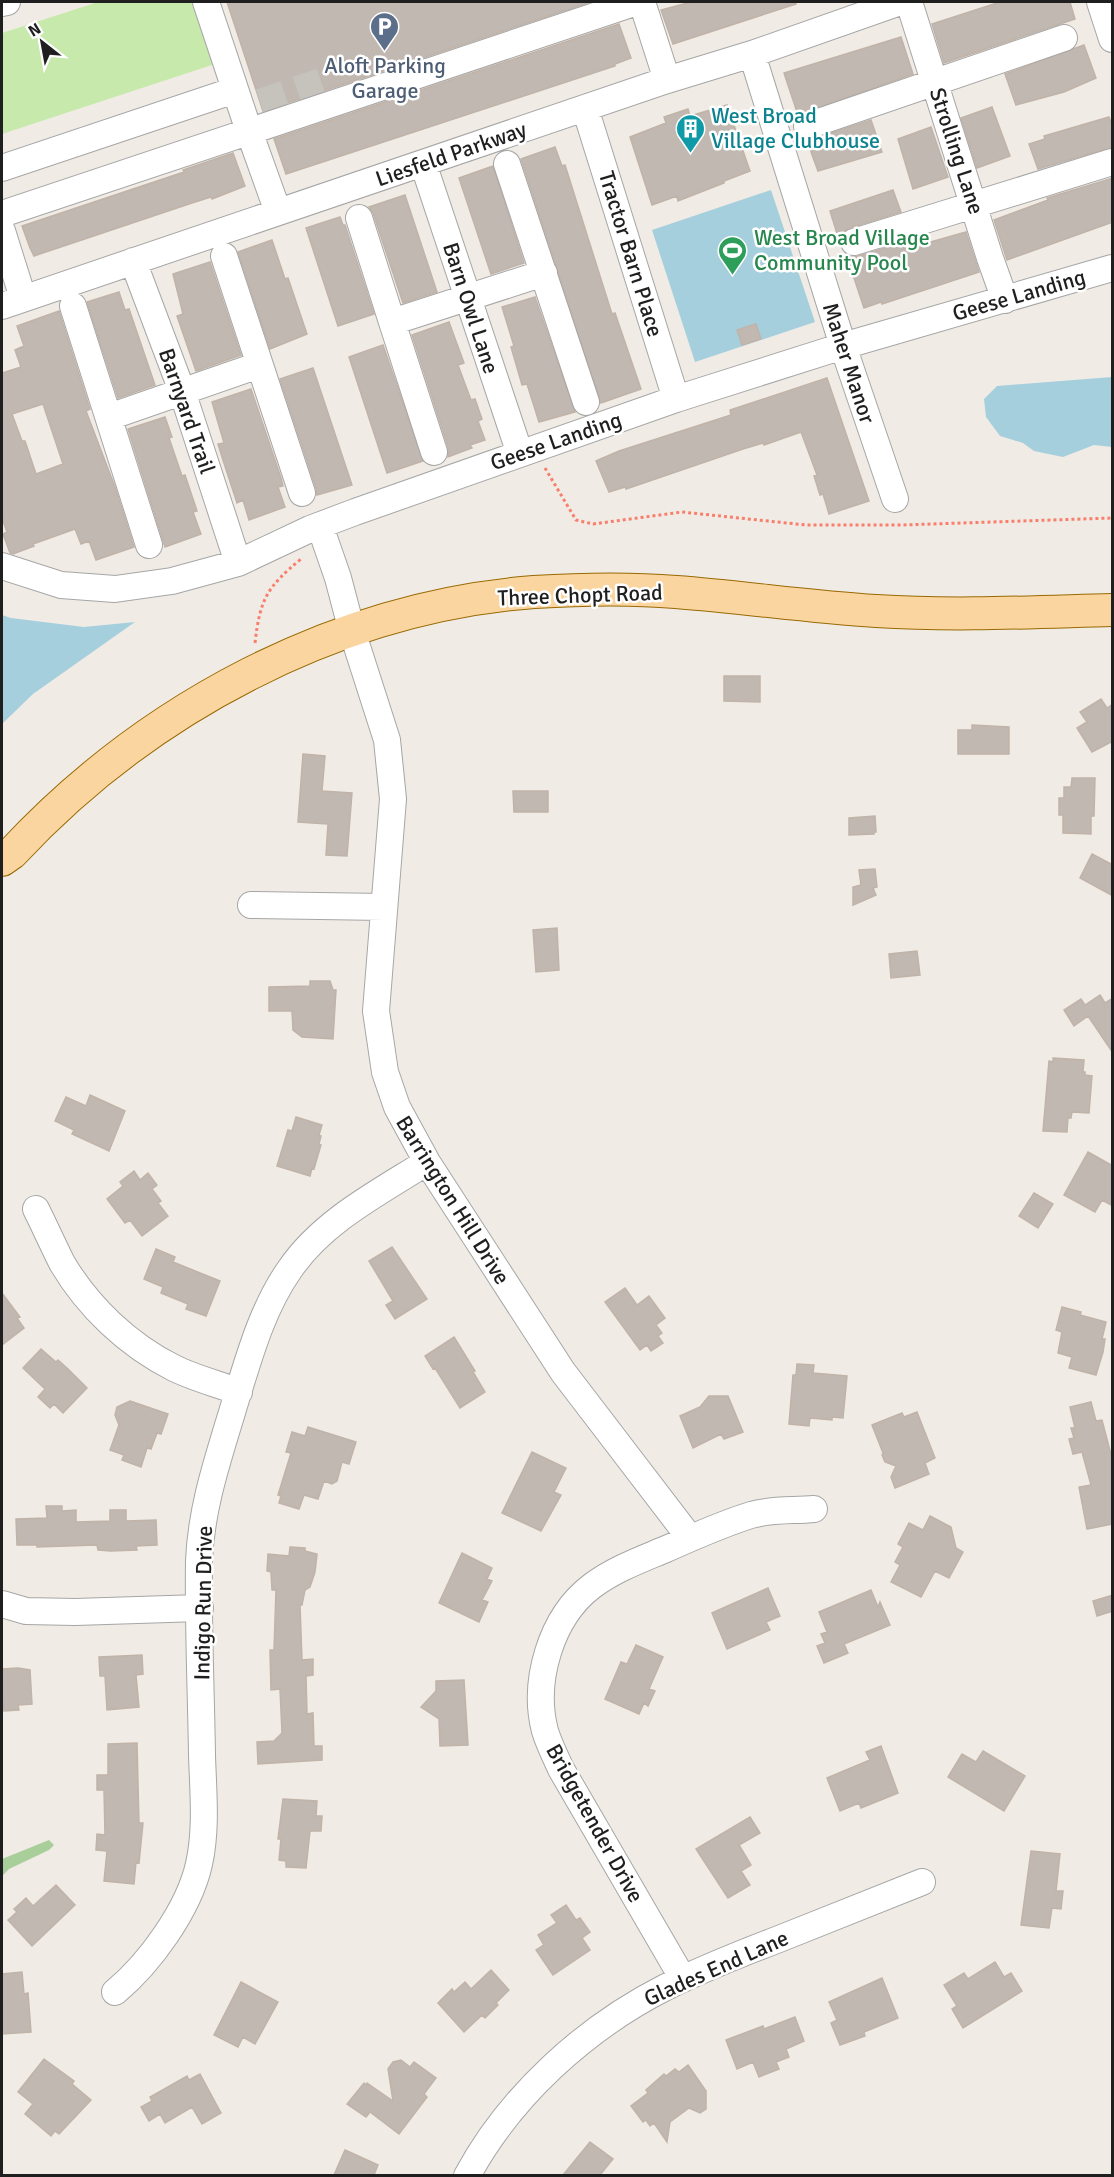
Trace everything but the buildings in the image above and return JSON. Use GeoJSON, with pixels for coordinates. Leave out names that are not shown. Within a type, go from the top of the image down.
{"type":"FeatureCollection","features":[{"type":"Feature","properties":{"kind":"main road","name":"Three Chopt Road"},"geometry":{"type":"LineString","coordinates":[[5,864],[70,796],[111,761],[148,734],[225,686],[288,655],[352,631],[417,612],[468,601],[534,592],[592,591],[675,591],[877,611],[983,613],[1113,610]]}},
{"type":"Feature","properties":{"kind":"street"},"geometry":{"type":"LineString","coordinates":[[2,3],[7,2]]}},
{"type":"Feature","properties":{"kind":"street"},"geometry":{"type":"LineString","coordinates":[[206,2],[246,108],[278,212]]}},
{"type":"Feature","properties":{"kind":"street"},"geometry":{"type":"LineString","coordinates":[[2,168],[246,108],[638,2]]}},
{"type":"Feature","properties":{"kind":"street"},"geometry":{"type":"LineString","coordinates":[[642,2],[667,80]]}},
{"type":"Feature","properties":{"kind":"street","name":"Liesfeld Parkway"},"geometry":{"type":"LineString","coordinates":[[12,302],[667,80],[752,54],[900,2]]}},
{"type":"Feature","properties":{"kind":"street","name":"Strolling Lane"},"geometry":{"type":"LineString","coordinates":[[909,2],[1005,300]]}},
{"type":"Feature","properties":{"kind":"street"},"geometry":{"type":"LineString","coordinates":[[1100,2],[1113,39]]}},
{"type":"Feature","properties":{"kind":"street"},"geometry":{"type":"LineString","coordinates":[[807,126],[1064,38]]}},
{"type":"Feature","properties":{"kind":"street","name":"Maher Manor"},"geometry":{"type":"LineString","coordinates":[[752,54],[843,346],[895,500]]}},
{"type":"Feature","properties":{"kind":"street"},"geometry":{"type":"LineString","coordinates":[[2,214],[246,108]]}},
{"type":"Feature","properties":{"kind":"street","name":"Tractor Barn Place"},"geometry":{"type":"LineString","coordinates":[[585,108],[676,399]]}},
{"type":"Feature","properties":{"kind":"street"},"geometry":{"type":"LineString","coordinates":[[854,242],[1113,162]]}},
{"type":"Feature","properties":{"kind":"street","name":"Barn Owl Lane"},"geometry":{"type":"LineString","coordinates":[[423,163],[520,454]]}},
{"type":"Feature","properties":{"kind":"street"},"geometry":{"type":"LineString","coordinates":[[507,164],[586,402]]}},
{"type":"Feature","properties":{"kind":"street"},"geometry":{"type":"LineString","coordinates":[[359,218],[434,452]]}},
{"type":"Feature","properties":{"kind":"street"},"geometry":{"type":"LineString","coordinates":[[2,231],[12,302]]}},
{"type":"Feature","properties":{"kind":"street"},"geometry":{"type":"LineString","coordinates":[[224,256],[302,493]]}},
{"type":"Feature","properties":{"kind":"street","name":"Barnyard Trail"},"geometry":{"type":"LineString","coordinates":[[133,261],[182,391],[238,563]]}},
{"type":"Feature","properties":{"kind":"street","name":"Geese Landing"},"geometry":{"type":"LineString","coordinates":[[2,566],[60,585],[116,589],[172,581],[238,563],[323,535],[520,454],[676,399],[843,346],[1113,268]]}},
{"type":"Feature","properties":{"kind":"street"},"geometry":{"type":"LineString","coordinates":[[393,322],[544,273]]}},
{"type":"Feature","properties":{"kind":"street"},"geometry":{"type":"LineString","coordinates":[[73,306],[149,544]]}},
{"type":"Feature","properties":{"kind":"street"},"geometry":{"type":"LineString","coordinates":[[109,417],[259,365]]}},
{"type":"Feature","properties":{"kind":"street","name":"Barrington Hill Drive"},"geometry":{"type":"LineString","coordinates":[[323,535],[387,740],[393,799],[376,1011],[385,1072],[397,1107],[427,1162],[563,1372],[690,1538]]}},
{"type":"Feature","properties":{"kind":"street"},"geometry":{"type":"LineString","coordinates":[[251,905],[384,908]]}},
{"type":"Feature","properties":{"kind":"street","name":"Indigo Run Drive"},"geometry":{"type":"LineString","coordinates":[[115,1992],[150,1956],[176,1919],[199,1865],[204,1815],[200,1608],[202,1527],[211,1484],[267,1307],[290,1269],[325,1230],[359,1205],[427,1162]]}},
{"type":"Feature","properties":{"kind":"street"},"geometry":{"type":"LineString","coordinates":[[36,1209],[62,1262],[107,1321],[141,1348],[175,1368],[239,1392]]}},
{"type":"Feature","properties":{"kind":"street","name":"Bridgetender Drive"},"geometry":{"type":"LineString","coordinates":[[683,1979],[561,1769],[544,1729],[542,1680],[552,1642],[577,1601],[591,1587],[615,1571],[690,1538],[753,1514],[814,1509]]}},
{"type":"Feature","properties":{"kind":"street"},"geometry":{"type":"LineString","coordinates":[[2,1604],[26,1611],[65,1612],[200,1608]]}},
{"type":"Feature","properties":{"kind":"street","name":"Glades End Lane"},"geometry":{"type":"LineString","coordinates":[[467,2175],[497,2129],[545,2074],[574,2048],[610,2021],[664,1988],[706,1968],[922,1882]]}},
{"type":"Feature","properties":{"kind":"path"},"geometry":{"type":"LineString","coordinates":[[545,468],[576,520],[593,524],[682,512],[806,525],[902,525],[1113,518]]}},
{"type":"Feature","properties":{"kind":"path"},"geometry":{"type":"LineString","coordinates":[[255,643],[258,614],[271,587],[323,535]]}},
{"type":"Feature","properties":{"kind":"green space"},"geometry":{"type":"Polygon","coordinates":[[[98,2],[194,2],[215,64],[2,134],[2,33],[98,2]]]}},
{"type":"Feature","properties":{"kind":"green space"},"geometry":{"type":"Polygon","coordinates":[[[49,1840],[54,1845],[49,1850],[9,1869],[2,1876],[2,1859],[49,1840]]]}},
{"type":"Feature","properties":{"kind":"water","name":"West Broad Village Community Pool"},"geometry":{"type":"Polygon","coordinates":[[[771,190],[815,322],[695,362],[652,230],[771,190]]]}},
{"type":"Feature","properties":{"kind":"water"},"geometry":{"type":"Polygon","coordinates":[[[1112,377],[1112,447],[1094,445],[1063,457],[1034,451],[1023,443],[1000,436],[986,417],[984,399],[997,386],[1112,377]]]}},
{"type":"Feature","properties":{"kind":"water"},"geometry":{"type":"Polygon","coordinates":[[[2,615],[84,627],[135,622],[33,694],[2,724],[2,615]]]}},
{"type":"Feature","properties":{"kind":"tunnel"},"geometry":{"type":"LineString","coordinates":[[260,102],[321,81]]}},
{"type":"Feature","properties":{"kind":"place","name":"Aloft Parking Garage"},"geometry":{"type":"Point","coordinates":[385,52]}},
{"type":"Feature","properties":{"kind":"place","name":"West Broad Village Clubhouse"},"geometry":{"type":"Point","coordinates":[690,154]}},
{"type":"Feature","properties":{"kind":"place","name":"West Broad Village Community Pool"},"geometry":{"type":"Point","coordinates":[733,276]}}]}
